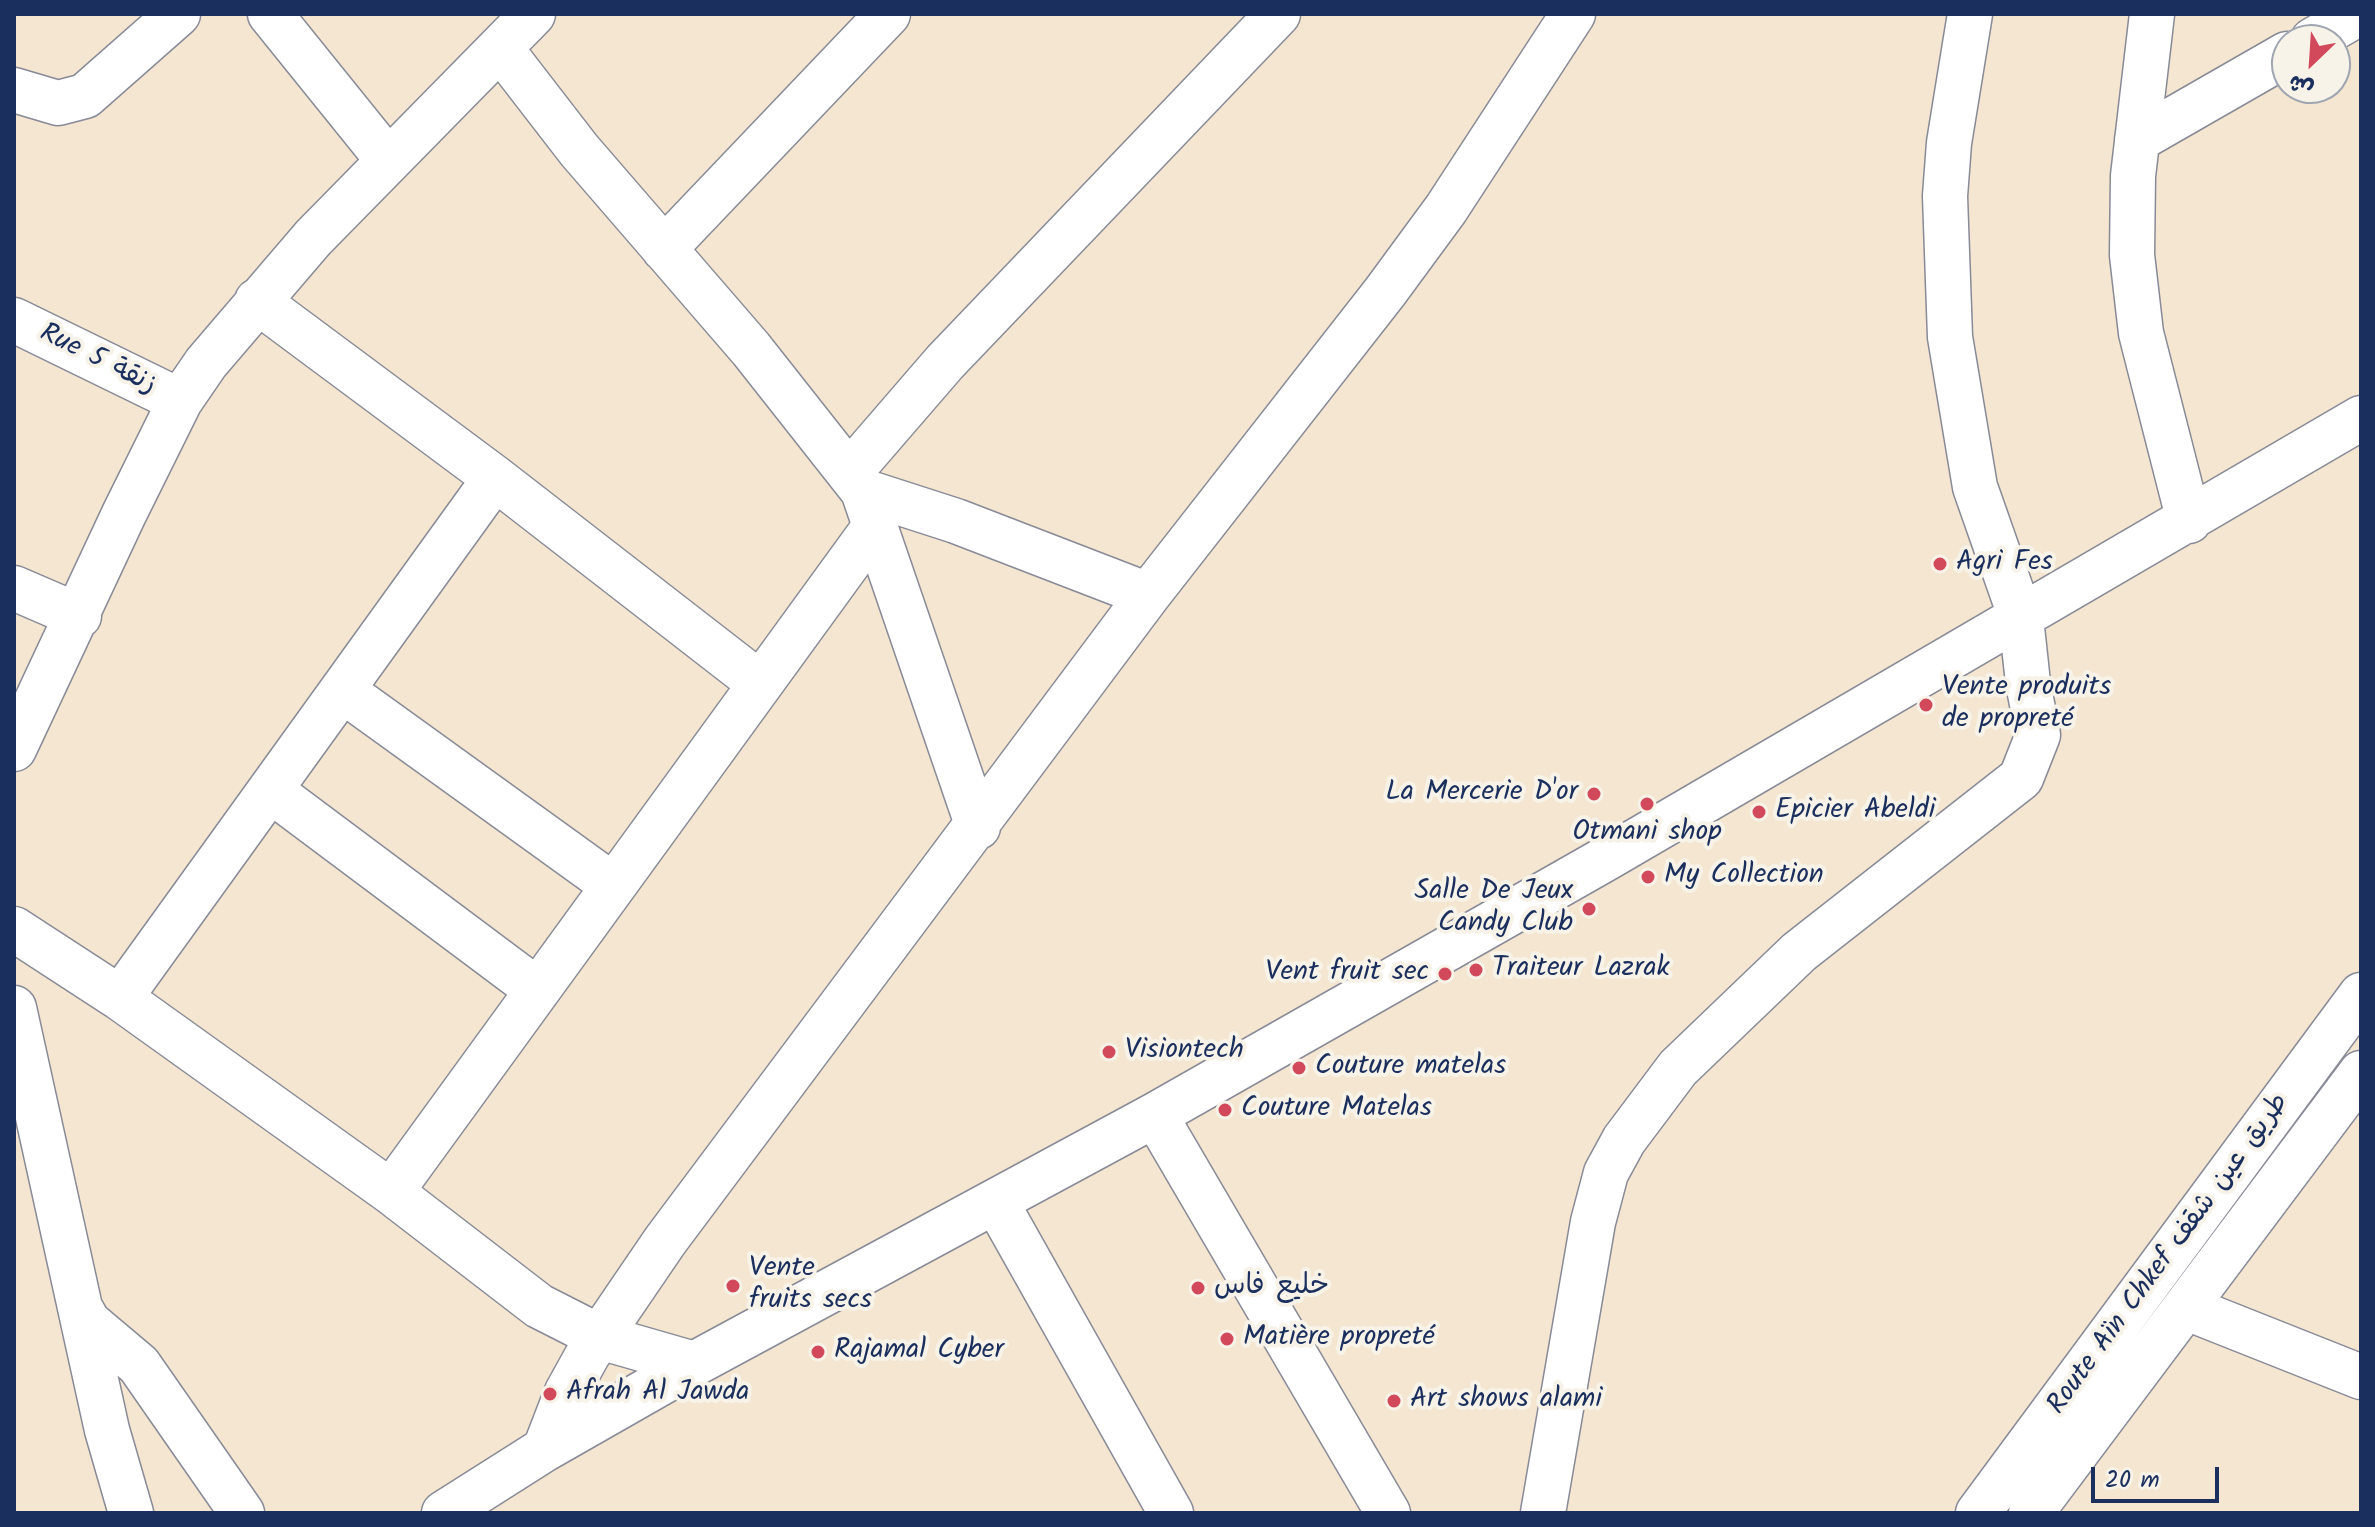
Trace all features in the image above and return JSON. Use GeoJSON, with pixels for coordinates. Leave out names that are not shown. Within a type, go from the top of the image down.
{"type":"FeatureCollection","features":[{"type":"Feature","properties":{"kind":"street"},"geometry":{"type":"LineString","coordinates":[[14,90],[58,103],[85,96],[178,14]]}},
{"type":"Feature","properties":{"kind":"street"},"geometry":{"type":"LineString","coordinates":[[270,14],[387,159]]}},
{"type":"Feature","properties":{"kind":"street"},"geometry":{"type":"LineString","coordinates":[[14,749],[180,401],[257,301],[387,159],[533,14]]}},
{"type":"Feature","properties":{"kind":"street"},"geometry":{"type":"LineString","coordinates":[[664,249],[888,14]]}},
{"type":"Feature","properties":{"kind":"street"},"geometry":{"type":"LineString","coordinates":[[545,1449],[567,1392],[600,1337],[722,1162],[978,827],[1148,595],[1446,209],[1573,14]]}},
{"type":"Feature","properties":{"kind":"street"},"geometry":{"type":"LineString","coordinates":[[1543,1513],[1593,1222],[1606,1173],[1624,1140],[1678,1068],[1799,952],[2021,778],[2038,735],[2021,618],[1975,487],[1955,382],[1948,311],[1945,196],[1949,143],[1970,14]]}},
{"type":"Feature","properties":{"kind":"street"},"geometry":{"type":"LineString","coordinates":[[2152,14],[2131,216],[2141,333],[2189,521]]}},
{"type":"Feature","properties":{"kind":"street"},"geometry":{"type":"LineString","coordinates":[[391,1192],[758,682],[863,496],[945,362],[1270,17]]}},
{"type":"Feature","properties":{"kind":"street"},"geometry":{"type":"LineString","coordinates":[[501,49],[579,150],[664,249],[863,496],[978,827]]}},
{"type":"Feature","properties":{"kind":"street"},"geometry":{"type":"LineString","coordinates":[[2137,140],[2271,63]]}},
{"type":"Feature","properties":{"kind":"street"},"geometry":{"type":"LineString","coordinates":[[257,301],[495,478],[758,682]]}},
{"type":"Feature","properties":{"kind":"street","name":"Rue 5 زنقة"},"geometry":{"type":"LineString","coordinates":[[14,320],[180,401]]}},
{"type":"Feature","properties":{"kind":"street"},"geometry":{"type":"LineString","coordinates":[[444,1513],[545,1449],[694,1364],[1155,1115],[2189,521],[2361,418]]}},
{"type":"Feature","properties":{"kind":"street"},"geometry":{"type":"LineString","coordinates":[[120,998],[495,478]]}},
{"type":"Feature","properties":{"kind":"street"},"geometry":{"type":"LineString","coordinates":[[863,496],[956,521],[1148,595]]}},
{"type":"Feature","properties":{"kind":"street"},"geometry":{"type":"LineString","coordinates":[[14,588],[79,616]]}},
{"type":"Feature","properties":{"kind":"street"},"geometry":{"type":"LineString","coordinates":[[342,690],[611,884]]}},
{"type":"Feature","properties":{"kind":"street"},"geometry":{"type":"LineString","coordinates":[[270,790],[536,989]]}},
{"type":"Feature","properties":{"kind":"street"},"geometry":{"type":"LineString","coordinates":[[14,929],[120,998],[391,1192],[539,1306],[600,1337],[694,1364]]}},
{"type":"Feature","properties":{"kind":"street","name":"Route Aïn Chkef طريق عين شقف"},"geometry":{"type":"LineString","coordinates":[[1978,1513],[2361,995]]}},
{"type":"Feature","properties":{"kind":"street"},"geometry":{"type":"LineString","coordinates":[[14,1008],[107,1430],[131,1513]]}},
{"type":"Feature","properties":{"kind":"street","name":"Route Aïn Chkef طريق عين شقف"},"geometry":{"type":"LineString","coordinates":[[2031,1513],[2361,1073]]}},
{"type":"Feature","properties":{"kind":"street"},"geometry":{"type":"LineString","coordinates":[[1155,1115],[1388,1513]]}},
{"type":"Feature","properties":{"kind":"street"},"geometry":{"type":"LineString","coordinates":[[996,1202],[1171,1513]]}},
{"type":"Feature","properties":{"kind":"street"},"geometry":{"type":"LineString","coordinates":[[2187,1308],[2361,1377]]}},
{"type":"Feature","properties":{"kind":"street"},"geometry":{"type":"LineString","coordinates":[[83,1313],[88,1322],[139,1365],[242,1513]]}},
{"type":"Feature","properties":{"kind":"place","name":"Agri Fes"},"geometry":{"type":"Point","coordinates":[1940,564]}},
{"type":"Feature","properties":{"kind":"place","name":"Vente produits de propreté"},"geometry":{"type":"Point","coordinates":[1926,705]}},
{"type":"Feature","properties":{"kind":"place","name":"La Mercerie D'or"},"geometry":{"type":"Point","coordinates":[1594,794]}},
{"type":"Feature","properties":{"kind":"place","name":"Otmani shop"},"geometry":{"type":"Point","coordinates":[1647,804]}},
{"type":"Feature","properties":{"kind":"place","name":"Epicier Abeldi"},"geometry":{"type":"Point","coordinates":[1759,812]}},
{"type":"Feature","properties":{"kind":"place","name":"My Collection"},"geometry":{"type":"Point","coordinates":[1648,877]}},
{"type":"Feature","properties":{"kind":"place","name":"Salle De Jeux Candy Club"},"geometry":{"type":"Point","coordinates":[1589,909]}},
{"type":"Feature","properties":{"kind":"place","name":"Traiteur Lazrak"},"geometry":{"type":"Point","coordinates":[1476,970]}},
{"type":"Feature","properties":{"kind":"place","name":"Vent fruit sec"},"geometry":{"type":"Point","coordinates":[1445,974]}},
{"type":"Feature","properties":{"kind":"place","name":"Visiontech"},"geometry":{"type":"Point","coordinates":[1109,1052]}},
{"type":"Feature","properties":{"kind":"place","name":"Couture matelas"},"geometry":{"type":"Point","coordinates":[1299,1068]}},
{"type":"Feature","properties":{"kind":"place","name":"Couture Matelas"},"geometry":{"type":"Point","coordinates":[1225,1110]}},
{"type":"Feature","properties":{"kind":"place","name":"Vente fruits secs"},"geometry":{"type":"Point","coordinates":[733,1286]}},
{"type":"Feature","properties":{"kind":"place","name":"خليع فاس"},"geometry":{"type":"Point","coordinates":[1198,1288]}},
{"type":"Feature","properties":{"kind":"place","name":"Matière propreté"},"geometry":{"type":"Point","coordinates":[1227,1339]}},
{"type":"Feature","properties":{"kind":"place","name":"Rajamal Cyber"},"geometry":{"type":"Point","coordinates":[818,1352]}},
{"type":"Feature","properties":{"kind":"place","name":"Afrah Al Jawda"},"geometry":{"type":"Point","coordinates":[550,1394]}},
{"type":"Feature","properties":{"kind":"place","name":"Art shows alami"},"geometry":{"type":"Point","coordinates":[1394,1401]}}]}
